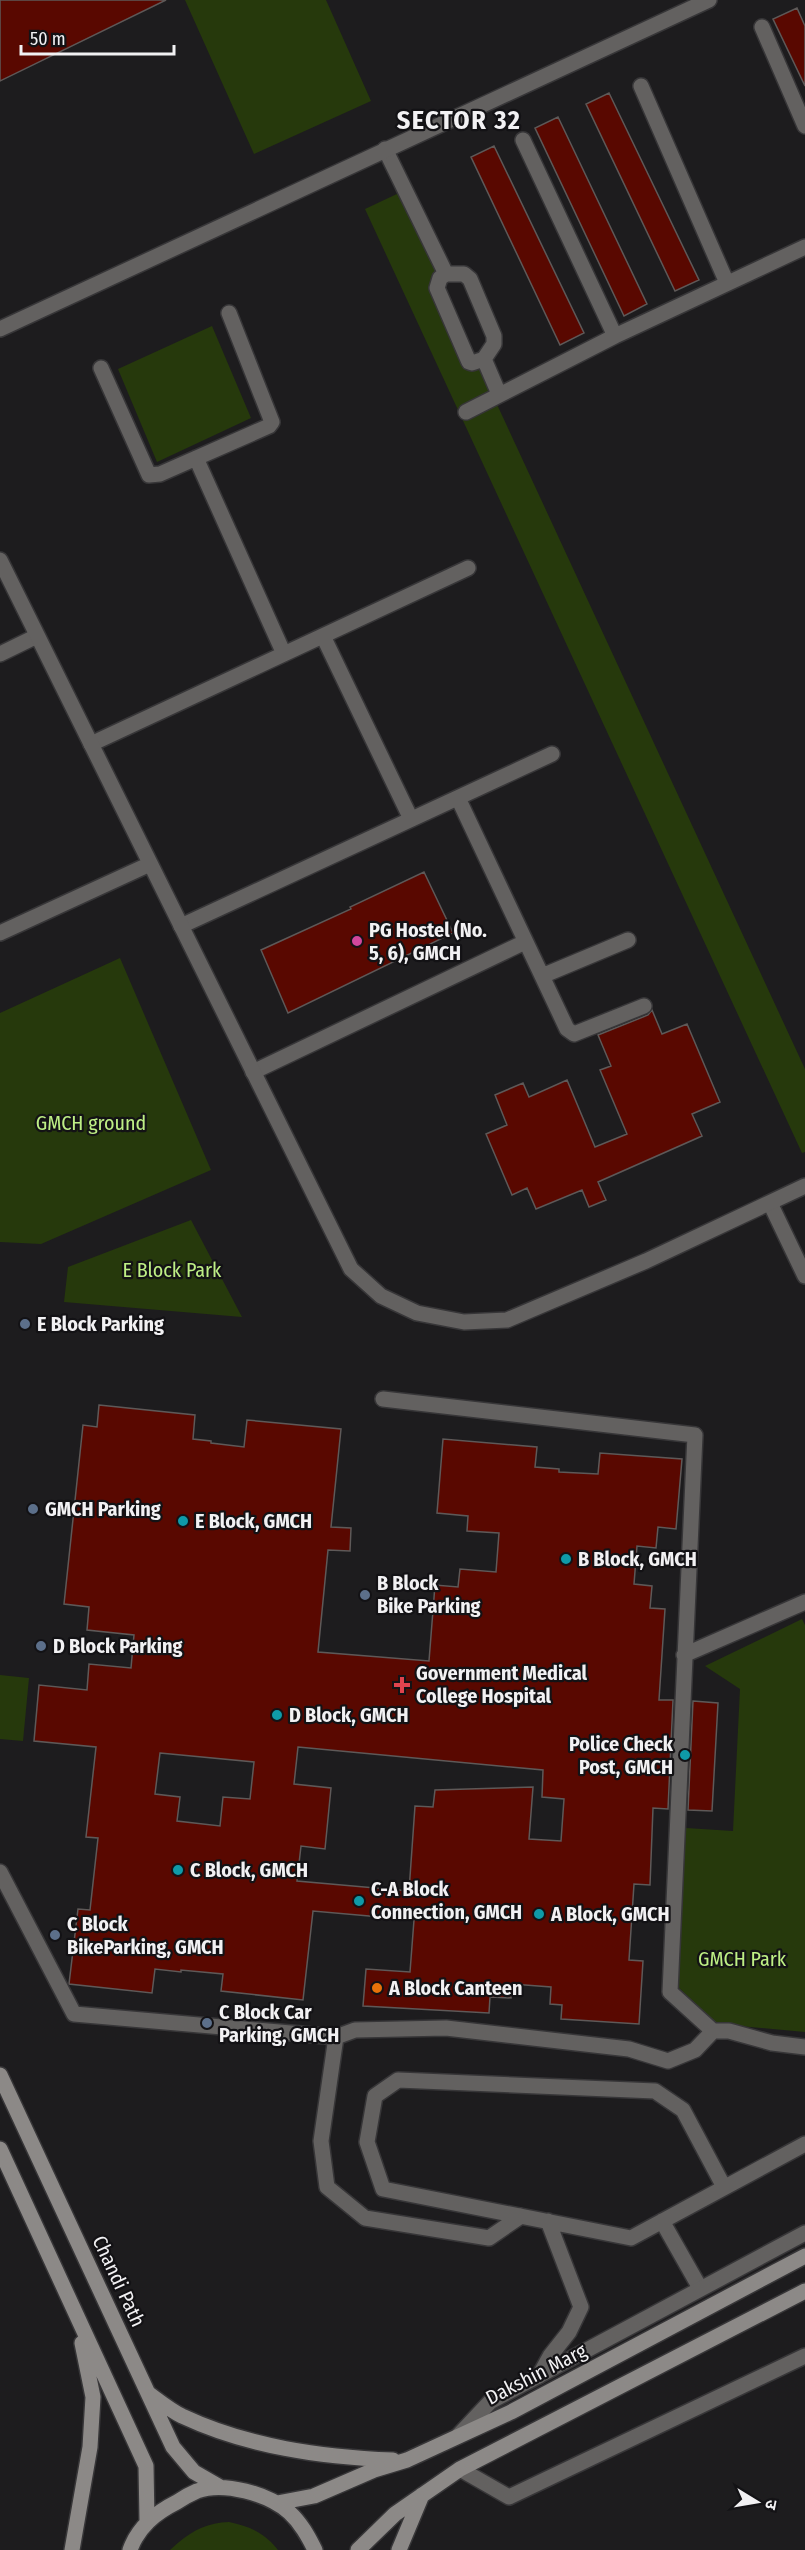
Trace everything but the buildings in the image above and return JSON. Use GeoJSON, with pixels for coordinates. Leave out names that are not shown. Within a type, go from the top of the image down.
{"type":"FeatureCollection","features":[{"type":"Feature","properties":{"kind":"main road","name":"Chandi Path"},"geometry":{"type":"LineString","coordinates":[[0,2075],[173,2447],[194,2472],[220,2487]]}},
{"type":"Feature","properties":{"kind":"main road"},"geometry":{"type":"LineString","coordinates":[[0,2148],[146,2466],[147,2521]]}},
{"type":"Feature","properties":{"kind":"main road","name":"Dakshin Marg"},"geometry":{"type":"LineString","coordinates":[[277,2503],[314,2496],[374,2470],[407,2460],[511,2412],[805,2256]]}},
{"type":"Feature","properties":{"kind":"main road"},"geometry":{"type":"LineString","coordinates":[[358,2550],[395,2514],[460,2469],[805,2291]]}},
{"type":"Feature","properties":{"kind":"main road"},"geometry":{"type":"LineString","coordinates":[[72,2550],[90,2447],[93,2397],[77,2316]]}},
{"type":"Feature","properties":{"kind":"main road"},"geometry":{"type":"LineString","coordinates":[[148,2393],[181,2415],[228,2434],[302,2453],[346,2458],[407,2460]]}},
{"type":"Feature","properties":{"kind":"main road"},"geometry":{"type":"LineString","coordinates":[[130,2550],[147,2521],[158,2511],[199,2490],[220,2487],[235,2488],[277,2503],[290,2513],[306,2531],[315,2550]]}},
{"type":"Feature","properties":{"kind":"main road"},"geometry":{"type":"LineString","coordinates":[[399,2550],[422,2495]]}},
{"type":"Feature","properties":{"kind":"street"},"geometry":{"type":"LineString","coordinates":[[0,329],[709,0]]}},
{"type":"Feature","properties":{"kind":"street"},"geometry":{"type":"LineString","coordinates":[[762,27],[805,126]]}},
{"type":"Feature","properties":{"kind":"street"},"geometry":{"type":"LineString","coordinates":[[641,86],[728,283]]}},
{"type":"Feature","properties":{"kind":"street"},"geometry":{"type":"LineString","coordinates":[[523,140],[615,336]]}},
{"type":"Feature","properties":{"kind":"street"},"geometry":{"type":"LineString","coordinates":[[385,149],[446,274]]}},
{"type":"Feature","properties":{"kind":"street"},"geometry":{"type":"LineString","coordinates":[[466,412],[615,336],[805,247]]}},
{"type":"Feature","properties":{"kind":"street"},"geometry":{"type":"LineString","coordinates":[[446,274],[464,274],[470,279],[494,336],[494,344],[484,359],[468,362],[437,288],[440,278],[446,274]]}},
{"type":"Feature","properties":{"kind":"street"},"geometry":{"type":"LineString","coordinates":[[101,368],[149,475],[160,474],[269,426],[272,422],[229,313]]}},
{"type":"Feature","properties":{"kind":"street"},"geometry":{"type":"LineString","coordinates":[[484,359],[499,394]]}},
{"type":"Feature","properties":{"kind":"street"},"geometry":{"type":"LineString","coordinates":[[196,458],[284,654]]}},
{"type":"Feature","properties":{"kind":"street"},"geometry":{"type":"LineString","coordinates":[[0,560],[351,1269],[381,1296],[417,1313],[464,1322],[507,1320],[646,1261],[805,1186]]}},
{"type":"Feature","properties":{"kind":"street"},"geometry":{"type":"LineString","coordinates":[[91,744],[468,568]]}},
{"type":"Feature","properties":{"kind":"street"},"geometry":{"type":"LineString","coordinates":[[0,654],[37,636]]}},
{"type":"Feature","properties":{"kind":"street"},"geometry":{"type":"LineString","coordinates":[[323,636],[411,819]]}},
{"type":"Feature","properties":{"kind":"street"},"geometry":{"type":"LineString","coordinates":[[181,926],[552,754]]}},
{"type":"Feature","properties":{"kind":"street"},"geometry":{"type":"LineString","coordinates":[[458,798],[567,1029],[574,1034],[644,1006]]}},
{"type":"Feature","properties":{"kind":"street"},"geometry":{"type":"LineString","coordinates":[[0,933],[150,864]]}},
{"type":"Feature","properties":{"kind":"street"},"geometry":{"type":"LineString","coordinates":[[542,976],[628,940]]}},
{"type":"Feature","properties":{"kind":"street"},"geometry":{"type":"LineString","coordinates":[[253,1072],[525,942]]}},
{"type":"Feature","properties":{"kind":"street"},"geometry":{"type":"LineString","coordinates":[[770,1203],[805,1276]]}},
{"type":"Feature","properties":{"kind":"street"},"geometry":{"type":"LineString","coordinates":[[383,1399],[695,1435],[670,1992],[713,2031],[729,2031],[772,2043],[805,2047]]}},
{"type":"Feature","properties":{"kind":"street"},"geometry":{"type":"LineString","coordinates":[[684,1655],[805,1602]]}},
{"type":"Feature","properties":{"kind":"street"},"geometry":{"type":"LineString","coordinates":[[0,1872],[74,2014],[336,2037],[355,2030],[446,2028],[629,2049],[668,2061],[695,2050],[713,2031]]}},
{"type":"Feature","properties":{"kind":"street"},"geometry":{"type":"LineString","coordinates":[[336,2037],[321,2141],[327,2187],[365,2218],[489,2238],[521,2216]]}},
{"type":"Feature","properties":{"kind":"street"},"geometry":{"type":"LineString","coordinates":[[724,2187],[683,2110],[655,2091],[398,2080],[375,2096],[367,2142],[383,2189],[630,2238],[805,2144]]}},
{"type":"Feature","properties":{"kind":"street"},"geometry":{"type":"LineString","coordinates":[[539,2376],[550,2356],[569,2332],[581,2307],[548,2221]]}},
{"type":"Feature","properties":{"kind":"street"},"geometry":{"type":"LineString","coordinates":[[662,2221],[700,2288]]}},
{"type":"Feature","properties":{"kind":"street"},"geometry":{"type":"LineString","coordinates":[[458,2436],[490,2402],[805,2233]]}},
{"type":"Feature","properties":{"kind":"street"},"geometry":{"type":"LineString","coordinates":[[460,2469],[509,2497],[805,2356]]}},
{"type":"Feature","properties":{"kind":"green space"},"geometry":{"type":"Polygon","coordinates":[[[185,0],[326,0],[371,101],[254,154],[185,0]]]}},
{"type":"Feature","properties":{"kind":"green space"},"geometry":{"type":"Polygon","coordinates":[[[399,193],[805,1069],[805,1152],[802,1153],[365,209],[399,193]]]}},
{"type":"Feature","properties":{"kind":"green space"},"geometry":{"type":"Polygon","coordinates":[[[212,326],[251,418],[157,462],[118,369],[212,326]]]}},
{"type":"Feature","properties":{"kind":"green space","name":"GMCH ground"},"geometry":{"type":"Polygon","coordinates":[[[120,958],[211,1170],[41,1244],[0,1242],[0,1013],[120,958]]]}},
{"type":"Feature","properties":{"kind":"green space","name":"E Block Park"},"geometry":{"type":"Polygon","coordinates":[[[191,1220],[242,1317],[64,1302],[68,1267],[191,1220]]]}},
{"type":"Feature","properties":{"kind":"green space","name":"GMCH Park"},"geometry":{"type":"Polygon","coordinates":[[[802,1619],[805,1625],[805,2032],[717,2024],[678,1987],[686,1828],[733,1831],[740,1689],[705,1666],[802,1619]]]}},
{"type":"Feature","properties":{"kind":"green space"},"geometry":{"type":"Polygon","coordinates":[[[0,1675],[29,1678],[23,1741],[0,1739],[0,1675]]]}},
{"type":"Feature","properties":{"kind":"green space"},"geometry":{"type":"Polygon","coordinates":[[[229,2522],[256,2531],[278,2550],[170,2550],[197,2530],[212,2524],[229,2522]]]}},
{"type":"Feature","properties":{"kind":"place","name":"PG Hostel (No. 5, 6), GMCH"},"geometry":{"type":"Point","coordinates":[357,941]}},
{"type":"Feature","properties":{"kind":"place","name":"E Block Parking"},"geometry":{"type":"Point","coordinates":[25,1324]}},
{"type":"Feature","properties":{"kind":"place","name":"GMCH Parking"},"geometry":{"type":"Point","coordinates":[33,1509]}},
{"type":"Feature","properties":{"kind":"place","name":"E Block, GMCH"},"geometry":{"type":"Point","coordinates":[183,1521]}},
{"type":"Feature","properties":{"kind":"place","name":"B Block, GMCH"},"geometry":{"type":"Point","coordinates":[566,1559]}},
{"type":"Feature","properties":{"kind":"place","name":"B Block Bike Parking"},"geometry":{"type":"Point","coordinates":[365,1595]}},
{"type":"Feature","properties":{"kind":"place","name":"D Block Parking"},"geometry":{"type":"Point","coordinates":[41,1646]}},
{"type":"Feature","properties":{"kind":"place","name":"Government Medical College Hospital"},"geometry":{"type":"Point","coordinates":[402,1685]}},
{"type":"Feature","properties":{"kind":"place","name":"D Block, GMCH"},"geometry":{"type":"Point","coordinates":[277,1715]}},
{"type":"Feature","properties":{"kind":"place","name":"Police Check Post, GMCH"},"geometry":{"type":"Point","coordinates":[685,1755]}},
{"type":"Feature","properties":{"kind":"place","name":"C Block, GMCH"},"geometry":{"type":"Point","coordinates":[178,1870]}},
{"type":"Feature","properties":{"kind":"place","name":"C-A Block Connection, GMCH"},"geometry":{"type":"Point","coordinates":[359,1901]}},
{"type":"Feature","properties":{"kind":"place","name":"A Block, GMCH"},"geometry":{"type":"Point","coordinates":[539,1914]}},
{"type":"Feature","properties":{"kind":"place","name":"C Block BikeParking, GMCH"},"geometry":{"type":"Point","coordinates":[55,1935]}},
{"type":"Feature","properties":{"kind":"place","name":"A Block Canteen"},"geometry":{"type":"Point","coordinates":[377,1988]}},
{"type":"Feature","properties":{"kind":"place","name":"C Block Car Parking, GMCH"},"geometry":{"type":"Point","coordinates":[207,2023]}},
{"type":"Feature","properties":{"kind":"district","name":"SECTOR 32"},"geometry":{"type":"Point","coordinates":[459,120]}}]}
